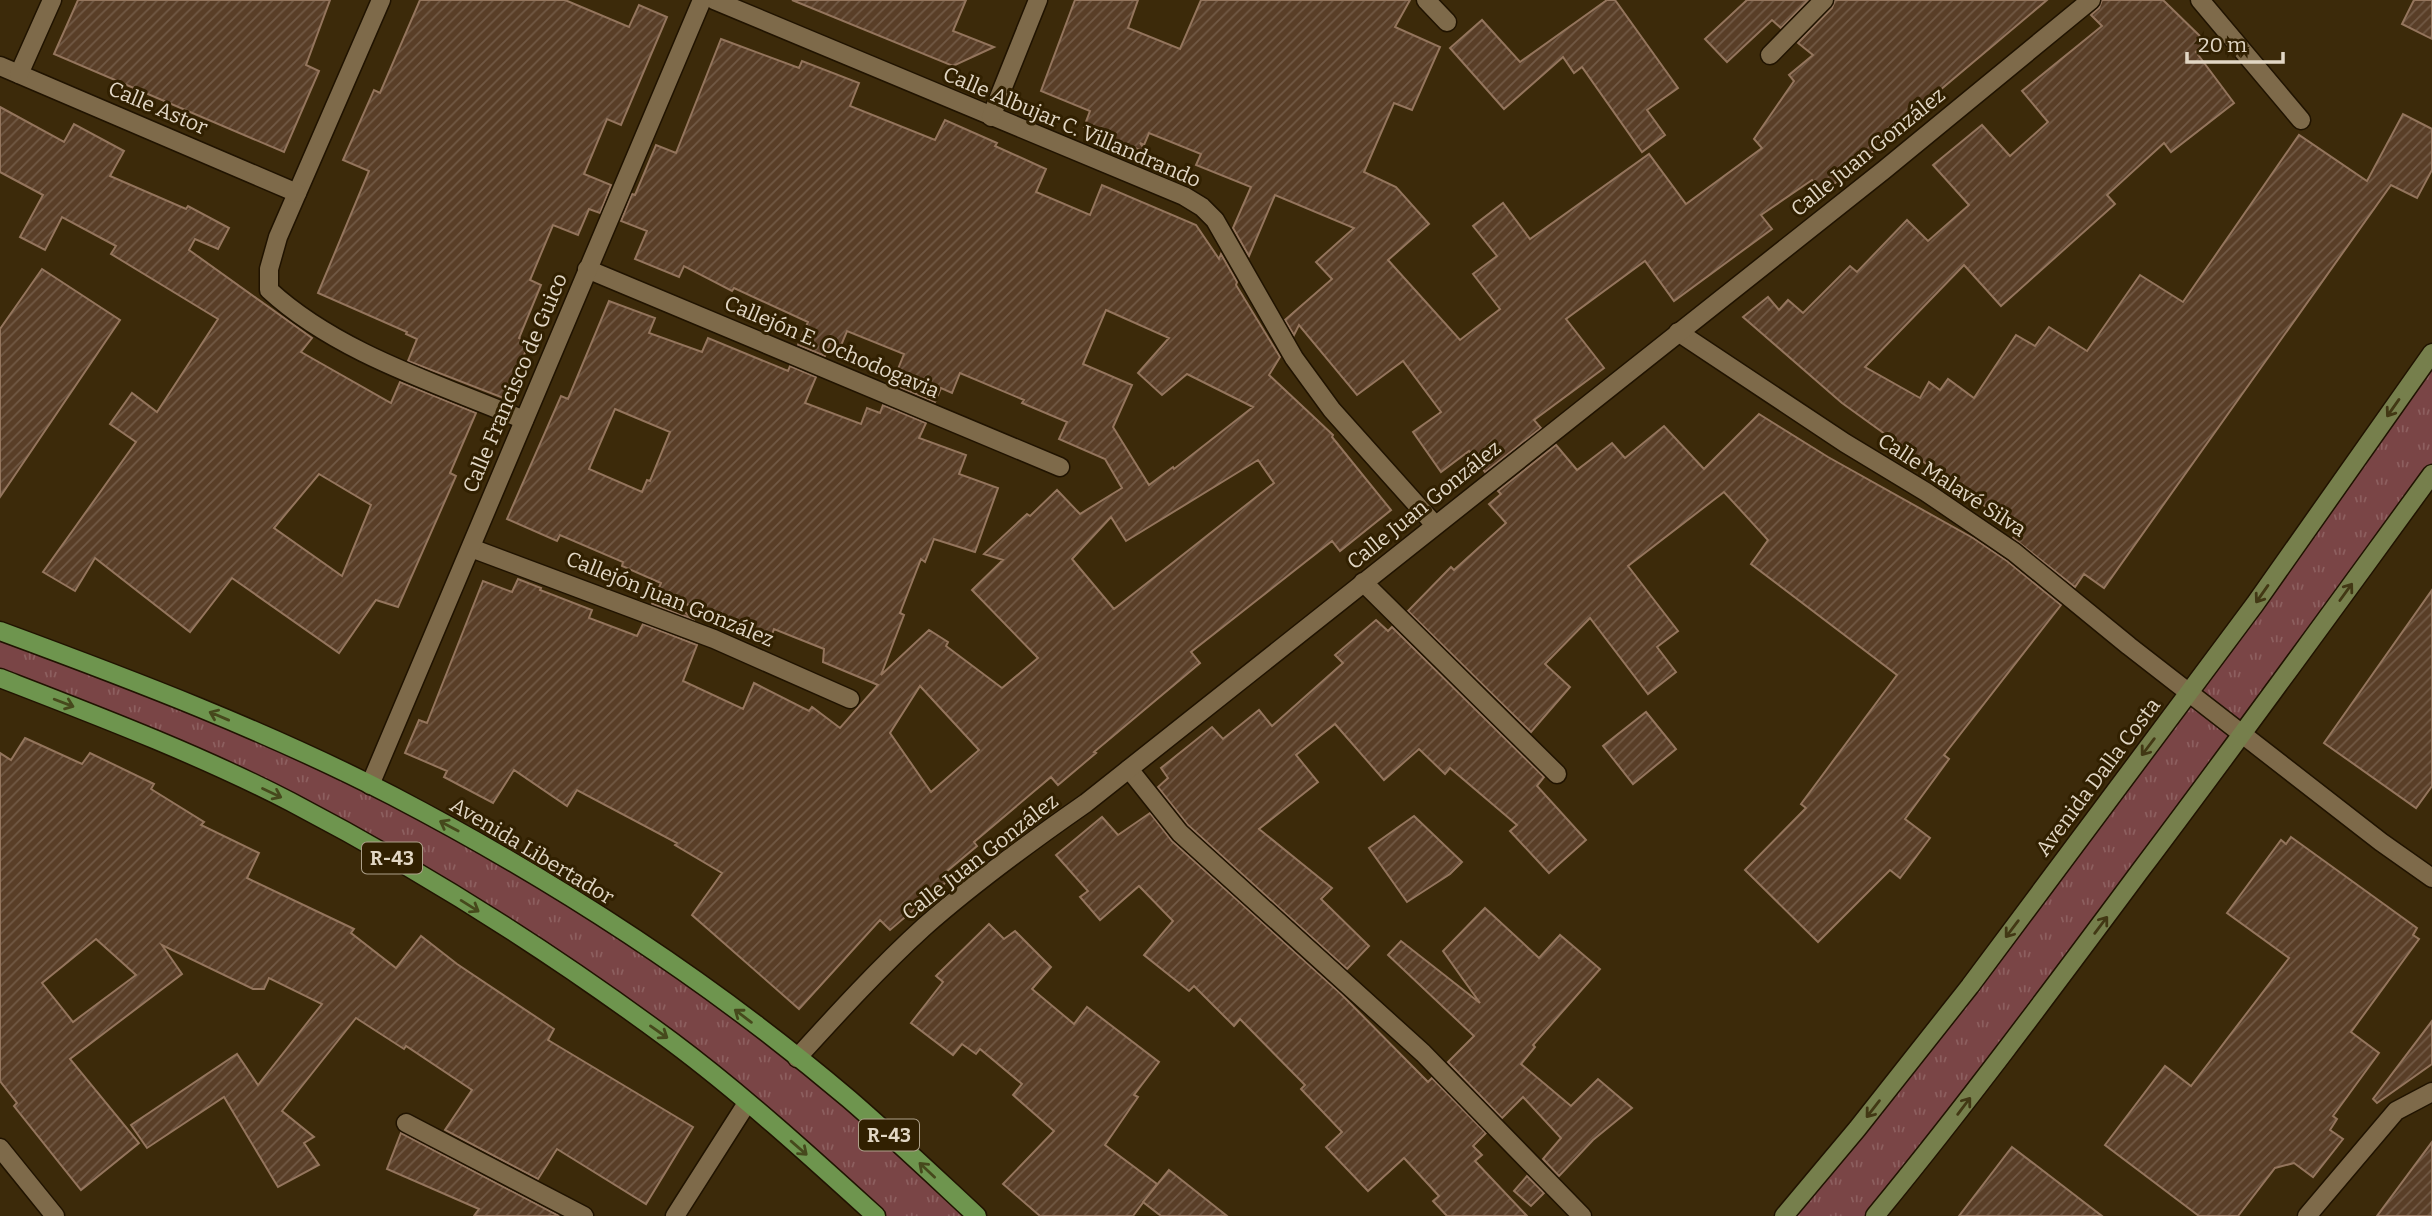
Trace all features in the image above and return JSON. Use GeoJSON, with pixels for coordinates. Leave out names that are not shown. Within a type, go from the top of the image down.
{"type":"FeatureCollection","features":[{"type":"Feature","properties":{"kind":"main road","name":"Avenida Libertador"},"geometry":{"type":"LineString","coordinates":[[0,631],[195,706],[296,749],[459,831],[544,880],[650,951],[797,1058],[849,1099],[977,1216]]}},
{"type":"Feature","properties":{"kind":"main road","name":"R-43"},"geometry":{"type":"LineString","coordinates":[[0,678],[190,755],[289,801],[373,846],[569,969],[673,1042],[876,1216]]}},
{"type":"Feature","properties":{"kind":"street"},"geometry":{"type":"LineString","coordinates":[[19,74],[52,0]]}},
{"type":"Feature","properties":{"kind":"street"},"geometry":{"type":"LineString","coordinates":[[381,0],[278,237],[269,269],[269,290],[313,326],[365,353],[524,420]]}},
{"type":"Feature","properties":{"kind":"street","name":"Calle Francisco de Guico"},"geometry":{"type":"LineString","coordinates":[[370,785],[702,0]]}},
{"type":"Feature","properties":{"kind":"street","name":"Calle Albujar C. Villandrando"},"geometry":{"type":"LineString","coordinates":[[714,0],[1184,196],[1202,207],[1215,220],[1237,254],[1294,358],[1332,410],[1435,525]]}},
{"type":"Feature","properties":{"kind":"street"},"geometry":{"type":"LineString","coordinates":[[991,117],[1038,0]]}},
{"type":"Feature","properties":{"kind":"street"},"geometry":{"type":"LineString","coordinates":[[1426,0],[1447,22]]}},
{"type":"Feature","properties":{"kind":"street"},"geometry":{"type":"LineString","coordinates":[[1770,55],[1824,0]]}},
{"type":"Feature","properties":{"kind":"street","name":"Calle Juan González"},"geometry":{"type":"LineString","coordinates":[[797,1058],[864,984],[924,928],[1016,853],[1086,803],[1884,170],[2091,0]]}},
{"type":"Feature","properties":{"kind":"street"},"geometry":{"type":"LineString","coordinates":[[2200,0],[2301,120]]}},
{"type":"Feature","properties":{"kind":"street","name":"Calle Astor"},"geometry":{"type":"LineString","coordinates":[[0,66],[297,193]]}},
{"type":"Feature","properties":{"kind":"street","name":"Callejón E. Ochodogavia"},"geometry":{"type":"LineString","coordinates":[[587,269],[1060,467]]}},
{"type":"Feature","properties":{"kind":"street","name":"Calle Malavé Silva"},"geometry":{"type":"LineString","coordinates":[[1678,332],[2014,552],[2381,842],[2432,878]]}},
{"type":"Feature","properties":{"kind":"street","name":"Avenida Dalla Costa"},"geometry":{"type":"LineString","coordinates":[[1784,1216],[1970,986],[2255,604],[2432,353]]}},
{"type":"Feature","properties":{"kind":"street"},"geometry":{"type":"LineString","coordinates":[[1875,1216],[1938,1140],[2026,1025],[2432,474]]}},
{"type":"Feature","properties":{"kind":"street","name":"Callejón Juan González"},"geometry":{"type":"LineString","coordinates":[[471,548],[715,639],[850,699]]}},
{"type":"Feature","properties":{"kind":"street"},"geometry":{"type":"LineString","coordinates":[[1363,582],[1557,774]]}},
{"type":"Feature","properties":{"kind":"street"},"geometry":{"type":"LineString","coordinates":[[1129,769],[1180,833],[1423,1053],[1582,1216]]}},
{"type":"Feature","properties":{"kind":"street"},"geometry":{"type":"LineString","coordinates":[[2307,1216],[2396,1111],[2432,1091]]}},
{"type":"Feature","properties":{"kind":"street"},"geometry":{"type":"LineString","coordinates":[[675,1216],[747,1103]]}},
{"type":"Feature","properties":{"kind":"street"},"geometry":{"type":"LineString","coordinates":[[406,1123],[584,1216]]}},
{"type":"Feature","properties":{"kind":"street"},"geometry":{"type":"LineString","coordinates":[[0,1148],[55,1216]]}},
{"type":"Feature","properties":{"kind":"green space"},"geometry":{"type":"Polygon","coordinates":[[[2432,353],[2432,474],[1875,1216],[1784,1216],[1857,1129],[2432,353]]]}},
{"type":"Feature","properties":{"kind":"green space"},"geometry":{"type":"Polygon","coordinates":[[[0,631],[392,796],[726,1003],[977,1216],[876,1216],[673,1042],[373,846],[0,678],[0,631]]]}},
{"type":"Feature","properties":{"kind":"building"},"geometry":{"type":"Polygon","coordinates":[[[78,0],[330,0],[306,65],[319,71],[284,152],[54,54],[78,0]]]}},
{"type":"Feature","properties":{"kind":"building"},"geometry":{"type":"Polygon","coordinates":[[[420,0],[565,0],[629,27],[639,5],[667,17],[621,125],[607,119],[584,174],[611,185],[600,213],[589,209],[578,235],[553,225],[530,280],[541,285],[519,338],[529,343],[506,399],[408,361],[417,339],[406,334],[407,332],[318,293],[369,171],[343,160],[374,90],[380,93],[420,0]]]}},
{"type":"Feature","properties":{"kind":"building"},"geometry":{"type":"Polygon","coordinates":[[[792,0],[966,0],[953,31],[994,47],[953,66],[792,0]]]}},
{"type":"Feature","properties":{"kind":"building"},"geometry":{"type":"Polygon","coordinates":[[[1075,0],[1138,0],[1128,28],[1180,49],[1201,0],[1410,0],[1395,27],[1440,47],[1412,110],[1394,103],[1364,172],[1396,187],[1429,224],[1388,260],[1460,340],[1500,309],[1473,274],[1497,256],[1473,226],[1503,203],[1530,239],[1649,154],[1686,204],[1762,148],[1754,139],[1794,81],[1789,75],[1813,55],[1798,43],[1832,8],[1835,0],[2047,0],[1920,107],[1924,112],[1902,131],[1900,129],[1823,193],[1812,180],[1761,215],[1772,229],[1674,301],[1645,261],[1566,319],[1604,368],[1534,420],[1541,428],[1485,472],[1469,451],[1441,472],[1413,432],[1441,412],[1403,361],[1357,395],[1299,325],[1294,335],[1285,320],[1332,279],[1316,262],[1354,228],[1275,195],[1249,256],[1233,228],[1251,187],[1196,165],[1201,154],[1149,133],[1144,145],[1140,143],[1147,153],[1084,127],[1090,111],[1041,91],[1075,0]]]}},
{"type":"Feature","properties":{"kind":"building"},"geometry":{"type":"Polygon","coordinates":[[[1607,0],[1615,0],[1678,88],[1647,110],[1665,135],[1642,152],[1582,67],[1574,73],[1563,57],[1504,109],[1450,48],[1482,20],[1520,62],[1607,0]]]}},
{"type":"Feature","properties":{"kind":"building"},"geometry":{"type":"Polygon","coordinates":[[[1747,0],[1808,0],[1781,28],[1772,20],[1727,62],[1705,39],[1747,0]]]}},
{"type":"Feature","properties":{"kind":"building"},"geometry":{"type":"Polygon","coordinates":[[[2102,0],[2163,0],[2207,43],[2196,52],[2234,103],[2171,152],[2164,143],[2107,195],[2115,204],[2001,306],[1964,265],[1865,367],[1920,398],[1929,382],[1940,390],[1948,379],[1974,398],[2016,335],[2035,346],[2049,327],[2087,351],[2140,275],[2183,302],[2299,135],[2367,181],[2403,114],[2432,129],[2432,170],[2417,198],[2391,185],[2104,588],[2084,574],[2075,587],[2013,538],[2018,530],[1842,403],[1743,317],[1768,297],[1779,310],[1788,300],[1803,313],[1850,266],[1857,272],[1907,220],[1928,241],[1969,205],[1933,165],[1982,125],[2010,156],[2048,122],[2022,91],[2102,26],[2091,15],[2099,8],[2102,0]]]}},
{"type":"Feature","properties":{"kind":"building"},"geometry":{"type":"Polygon","coordinates":[[[2414,0],[2432,0],[2432,39],[2402,24],[2414,0]]]}},
{"type":"Feature","properties":{"kind":"building"},"geometry":{"type":"Polygon","coordinates":[[[721,39],[799,68],[802,61],[859,83],[850,106],[935,140],[945,120],[997,143],[995,146],[1046,169],[1036,192],[1090,215],[1102,185],[1196,225],[1219,259],[1221,254],[1237,282],[1236,285],[1280,357],[1269,375],[1333,435],[1391,510],[1340,551],[1332,541],[1191,652],[1200,663],[1058,785],[1051,777],[974,842],[977,846],[946,872],[951,878],[890,930],[880,920],[799,1009],[692,915],[722,873],[675,845],[677,843],[577,790],[567,806],[514,770],[493,803],[444,777],[447,771],[405,753],[419,720],[427,723],[483,581],[512,592],[518,579],[592,610],[589,618],[637,636],[643,624],[697,645],[683,681],[743,709],[754,683],[809,711],[812,707],[840,728],[878,685],[823,662],[824,649],[774,629],[770,640],[686,604],[682,610],[695,620],[652,604],[661,583],[622,566],[623,562],[560,535],[557,541],[507,519],[561,396],[568,399],[609,301],[655,318],[649,333],[702,352],[708,338],[788,371],[790,366],[816,377],[805,403],[861,424],[867,408],[880,413],[883,405],[926,423],[919,438],[966,455],[959,474],[998,488],[975,552],[934,539],[925,562],[921,559],[900,613],[904,615],[881,675],[929,630],[948,642],[946,646],[1002,688],[1038,658],[972,590],[1003,560],[984,554],[1057,490],[1080,514],[1122,488],[1105,459],[1059,439],[1067,422],[1022,403],[1024,400],[960,373],[952,393],[941,388],[935,402],[892,384],[904,354],[847,331],[840,348],[830,344],[825,356],[798,345],[808,322],[734,288],[732,291],[684,266],[679,277],[635,259],[647,231],[621,221],[656,145],[676,153],[721,39]],[[1106,310],[1083,364],[1132,385],[1113,427],[1149,485],[1173,467],[1174,469],[1253,407],[1187,374],[1162,395],[1138,373],[1169,338],[1106,310]],[[615,409],[589,469],[642,492],[647,480],[650,481],[670,432],[615,409]],[[1258,460],[1126,541],[1111,517],[1072,559],[1114,609],[1274,483],[1258,460]],[[920,686],[890,733],[931,792],[979,750],[920,686]]]}},
{"type":"Feature","properties":{"kind":"building"},"geometry":{"type":"Polygon","coordinates":[[[0,107],[64,142],[74,124],[124,151],[110,176],[186,209],[188,206],[229,228],[218,249],[195,239],[189,250],[312,338],[301,352],[391,403],[400,382],[476,413],[450,473],[456,476],[398,607],[376,600],[339,653],[232,578],[190,632],[95,558],[75,591],[43,572],[136,442],[110,424],[132,393],[157,412],[218,319],[111,254],[116,246],[62,217],[45,250],[20,237],[43,195],[0,172],[0,107]],[[319,474],[274,528],[342,576],[371,505],[319,474]]]}},
{"type":"Feature","properties":{"kind":"building"},"geometry":{"type":"Polygon","coordinates":[[[42,269],[120,320],[0,497],[0,329],[42,269]]]}},
{"type":"Feature","properties":{"kind":"building"},"geometry":{"type":"Polygon","coordinates":[[[1759,414],[1828,457],[1973,538],[2007,561],[2061,605],[1944,755],[1949,759],[1905,819],[1930,838],[1900,878],[1890,870],[1818,942],[1745,870],[1806,808],[1801,804],[1897,675],[1751,564],[1768,540],[1724,492],[1628,566],[1678,631],[1657,647],[1676,672],[1648,694],[1590,618],[1545,664],[1570,687],[1531,732],[1408,611],[1451,567],[1454,570],[1506,523],[1489,504],[1501,494],[1498,491],[1556,445],[1577,470],[1612,443],[1625,458],[1664,426],[1704,469],[1759,414]]]}},
{"type":"Feature","properties":{"kind":"building"},"geometry":{"type":"Polygon","coordinates":[[[2432,590],[2432,786],[2416,808],[2324,743],[2432,590]]]}},
{"type":"Feature","properties":{"kind":"building"},"geometry":{"type":"Polygon","coordinates":[[[1376,620],[1388,631],[1392,627],[1544,777],[1537,786],[1586,840],[1549,873],[1510,831],[1517,825],[1450,768],[1445,774],[1419,749],[1384,780],[1335,724],[1296,755],[1318,782],[1259,829],[1332,888],[1321,899],[1369,946],[1347,969],[1188,825],[1158,787],[1168,778],[1161,768],[1212,727],[1223,739],[1259,710],[1272,726],[1343,663],[1335,655],[1376,620]]]}},
{"type":"Feature","properties":{"kind":"building"},"geometry":{"type":"Polygon","coordinates":[[[1646,712],[1676,749],[1633,784],[1603,746],[1646,712]]]}},
{"type":"Feature","properties":{"kind":"building"},"geometry":{"type":"Polygon","coordinates":[[[25,738],[82,764],[90,753],[154,784],[151,789],[204,822],[201,825],[259,853],[247,878],[354,929],[351,933],[396,968],[421,936],[457,964],[554,1029],[548,1040],[693,1127],[646,1204],[557,1149],[538,1179],[445,1130],[472,1090],[406,1046],[404,1049],[356,1018],[282,1111],[314,1137],[304,1143],[319,1165],[278,1187],[224,1097],[147,1148],[131,1125],[237,1054],[258,1085],[322,1004],[269,978],[264,989],[253,989],[162,945],[182,974],[70,1059],[139,1143],[81,1190],[14,1106],[17,1103],[0,1081],[0,753],[11,760],[25,738]],[[96,939],[42,983],[73,1022],[136,975],[96,939]]]}},
{"type":"Feature","properties":{"kind":"building"},"geometry":{"type":"Polygon","coordinates":[[[1150,813],[1172,841],[1340,993],[1428,1082],[1432,1078],[1486,1133],[1473,1146],[1482,1155],[1475,1161],[1527,1216],[1447,1216],[1433,1201],[1439,1196],[1404,1158],[1368,1191],[1326,1147],[1342,1132],[1301,1089],[1305,1085],[1240,1019],[1234,1026],[1194,986],[1189,991],[1144,955],[1173,921],[1139,886],[1100,920],[1080,897],[1088,891],[1056,855],[1102,817],[1118,835],[1150,813]]]}},
{"type":"Feature","properties":{"kind":"building"},"geometry":{"type":"Polygon","coordinates":[[[1414,816],[1462,862],[1450,874],[1407,902],[1369,848],[1414,816]]]}},
{"type":"Feature","properties":{"kind":"building"},"geometry":{"type":"Polygon","coordinates":[[[2291,837],[2417,928],[2413,935],[2419,939],[2351,1032],[2379,1053],[2333,1116],[2337,1119],[2330,1130],[2343,1139],[2313,1177],[2294,1163],[2275,1168],[2238,1216],[2199,1216],[2105,1145],[2165,1066],[2191,1086],[2289,958],[2227,913],[2281,840],[2286,844],[2291,837]]]}},
{"type":"Feature","properties":{"kind":"building"},"geometry":{"type":"Polygon","coordinates":[[[1485,908],[1539,958],[1560,935],[1600,969],[1533,1045],[1535,1047],[1521,1064],[1571,1106],[1598,1079],[1632,1108],[1593,1140],[1559,1176],[1543,1159],[1561,1138],[1523,1097],[1502,1118],[1448,1062],[1474,1036],[1388,955],[1401,941],[1480,1003],[1443,951],[1485,908]]]}},
{"type":"Feature","properties":{"kind":"building"},"geometry":{"type":"Polygon","coordinates":[[[989,924],[1004,939],[1015,931],[1051,967],[1032,989],[1074,1024],[1087,1007],[1159,1062],[1134,1095],[1138,1097],[1105,1145],[1157,1184],[1133,1216],[1040,1216],[1003,1184],[1054,1131],[1013,1095],[1022,1084],[980,1049],[976,1054],[962,1044],[953,1055],[911,1023],[943,982],[936,976],[989,924]]]}},
{"type":"Feature","properties":{"kind":"building"},"geometry":{"type":"Polygon","coordinates":[[[2432,1021],[2432,1064],[2377,1103],[2373,1099],[2432,1021]]]}},
{"type":"Feature","properties":{"kind":"building"},"geometry":{"type":"Polygon","coordinates":[[[401,1133],[559,1216],[474,1216],[479,1209],[387,1169],[401,1133]]]}},
{"type":"Feature","properties":{"kind":"building"},"geometry":{"type":"Polygon","coordinates":[[[2432,1142],[2432,1216],[2377,1216],[2432,1142]]]}},
{"type":"Feature","properties":{"kind":"building"},"geometry":{"type":"Polygon","coordinates":[[[2012,1147],[2102,1216],[1959,1216],[2012,1147]]]}},
{"type":"Feature","properties":{"kind":"building"},"geometry":{"type":"Polygon","coordinates":[[[1169,1170],[1227,1216],[1161,1216],[1143,1202],[1169,1170]]]}},
{"type":"Feature","properties":{"kind":"building"},"geometry":{"type":"Polygon","coordinates":[[[1527,1176],[1544,1193],[1531,1206],[1514,1191],[1527,1176]]]}}]}
